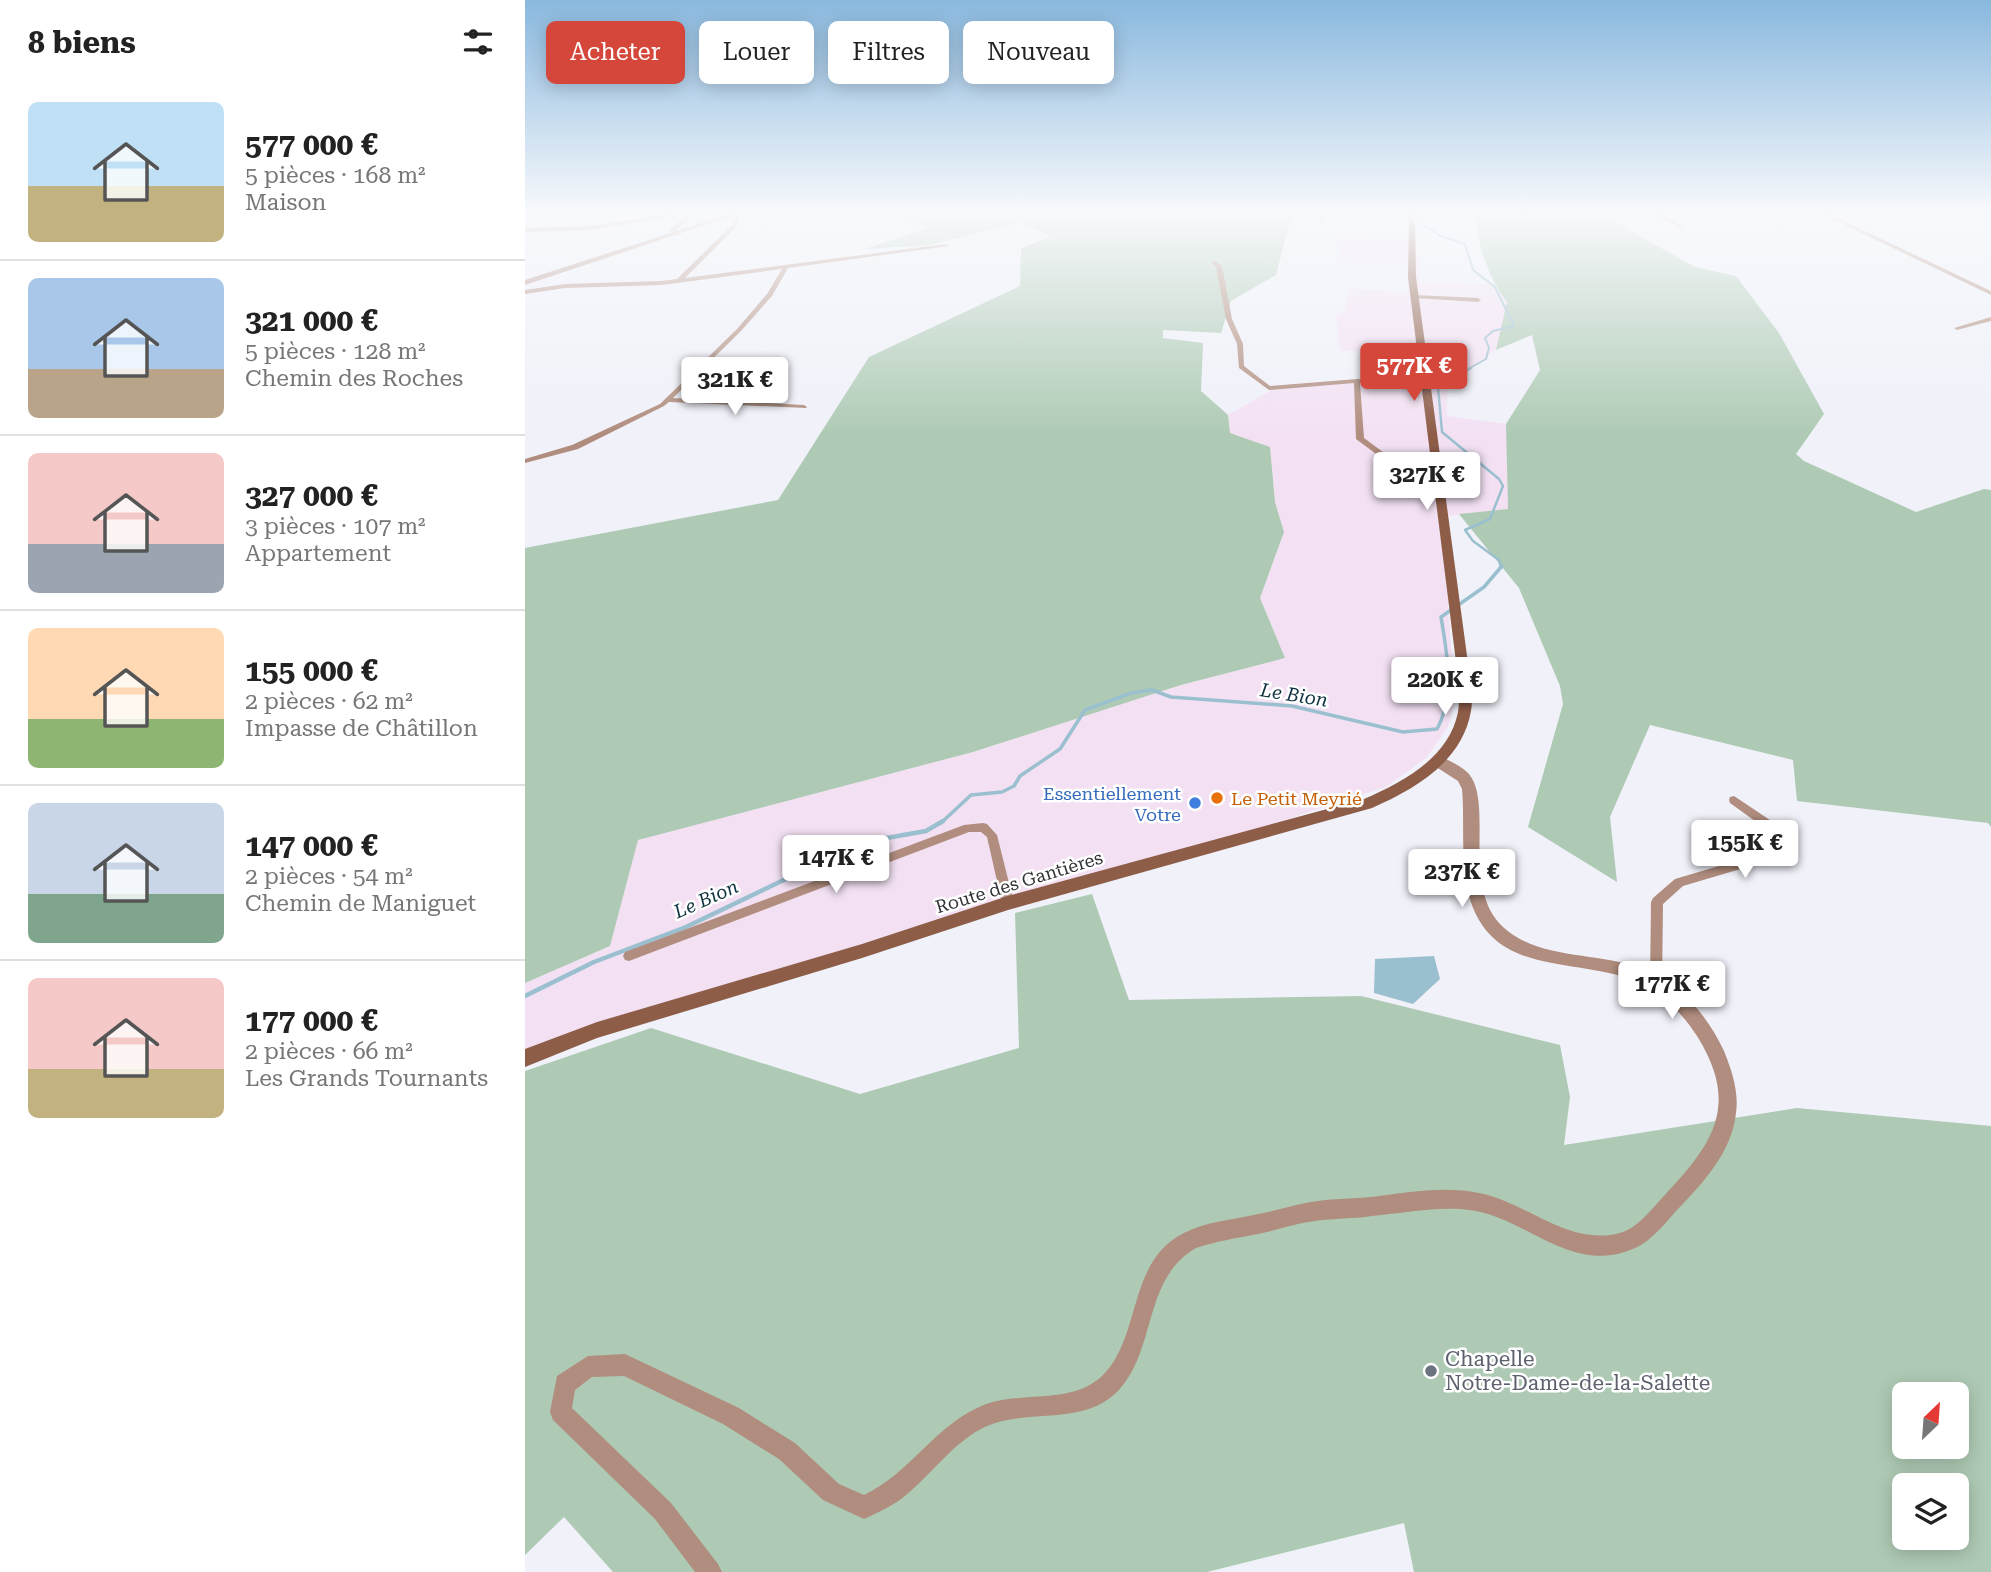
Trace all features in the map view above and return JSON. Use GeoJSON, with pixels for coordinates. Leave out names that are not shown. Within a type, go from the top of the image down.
{"type":"FeatureCollection","features":[{"type":"Feature","properties":{"kind":"main road"},"geometry":{"type":"LineString","coordinates":[[1414,287],[1464,678],[1465,711],[1456,737],[1439,761]]}},
{"type":"Feature","properties":{"kind":"main road","name":"Route des Gantières"},"geometry":{"type":"LineString","coordinates":[[525,1058],[597,1030],[862,951],[1008,903],[1367,803],[1398,791],[1439,761]]}},
{"type":"Feature","properties":{"kind":"street"},"geometry":{"type":"LineString","coordinates":[[525,292],[556,287]]}},
{"type":"Feature","properties":{"kind":"street"},"geometry":{"type":"LineString","coordinates":[[525,461],[575,447],[668,400],[775,287]]}},
{"type":"Feature","properties":{"kind":"street"},"geometry":{"type":"LineString","coordinates":[[1223,287],[1229,319],[1240,344],[1241,367],[1269,388],[1357,381],[1426,382]]}},
{"type":"Feature","properties":{"kind":"street"},"geometry":{"type":"LineString","coordinates":[[1416,297],[1478,300]]}},
{"type":"Feature","properties":{"kind":"street"},"geometry":{"type":"LineString","coordinates":[[1957,328],[1991,319]]}},
{"type":"Feature","properties":{"kind":"street"},"geometry":{"type":"LineString","coordinates":[[1357,381],[1360,439],[1387,458],[1387,494]]}},
{"type":"Feature","properties":{"kind":"street"},"geometry":{"type":"LineString","coordinates":[[668,400],[804,407]]}},
{"type":"Feature","properties":{"kind":"street"},"geometry":{"type":"LineString","coordinates":[[710,1572],[663,1511],[561,1412],[565,1384],[588,1367],[625,1365],[709,1404],[787,1451],[831,1492],[864,1507],[880,1501],[939,1446],[985,1415],[1011,1408],[1078,1403],[1105,1387],[1123,1366],[1150,1287],[1167,1257],[1187,1238],[1316,1211],[1426,1201],[1470,1201],[1520,1217],[1571,1242],[1597,1246],[1621,1244],[1642,1235],[1693,1181],[1719,1146],[1728,1117],[1724,1077],[1714,1049],[1684,1006],[1656,983],[1619,967],[1555,958],[1528,950],[1505,939],[1493,927],[1484,915],[1475,892],[1469,789],[1463,777],[1439,761]]}},
{"type":"Feature","properties":{"kind":"street"},"geometry":{"type":"LineString","coordinates":[[1656,983],[1657,902],[1679,882],[1777,854],[1783,843],[1778,831],[1734,800]]}},
{"type":"Feature","properties":{"kind":"street"},"geometry":{"type":"LineString","coordinates":[[629,956],[968,828],[982,827],[992,835],[1008,903]]}},
{"type":"Feature","properties":{"kind":"shaded area"},"geometry":{"type":"Polygon","coordinates":[[[1407,287],[1496,287],[1507,302],[1496,350],[1447,385],[1447,416],[1506,424],[1508,509],[1448,516],[1448,605],[1455,699],[1448,727],[1426,758],[1386,787],[1242,834],[903,931],[525,1051],[525,983],[610,946],[637,840],[973,752],[1181,685],[1285,658],[1260,598],[1284,532],[1275,502],[1270,447],[1230,433],[1228,415],[1275,388],[1419,377],[1413,352],[1340,351],[1336,315],[1345,311],[1349,288],[1407,293],[1407,287]]]}},
{"type":"Feature","properties":{"kind":"green space"},"geometry":{"type":"Polygon","coordinates":[[[1017,287],[1255,287],[1231,301],[1221,333],[1163,330],[1163,338],[1203,343],[1201,391],[1228,415],[1230,433],[1270,447],[1275,502],[1284,532],[1260,598],[1285,658],[1181,685],[973,752],[638,840],[610,946],[525,983],[525,548],[778,500],[869,357],[1017,287]]]}},
{"type":"Feature","properties":{"kind":"green space"},"geometry":{"type":"Polygon","coordinates":[[[1497,287],[1745,287],[1779,333],[1824,414],[1796,454],[1804,461],[1916,512],[1984,489],[1991,490],[1991,827],[1988,823],[1797,801],[1793,760],[1650,725],[1610,817],[1617,882],[1528,827],[1563,704],[1560,686],[1519,588],[1459,514],[1508,509],[1506,424],[1540,370],[1532,335],[1496,350],[1507,302],[1497,287]]]}},
{"type":"Feature","properties":{"kind":"green space"},"geometry":{"type":"Polygon","coordinates":[[[1092,894],[1129,1000],[1361,996],[1560,1045],[1570,1097],[1564,1145],[1797,1108],[1991,1126],[1991,1572],[1414,1572],[1404,1523],[1207,1572],[613,1572],[564,1517],[525,1555],[525,1071],[651,1028],[860,1094],[1019,1048],[1015,913],[1092,894]]]}},
{"type":"Feature","properties":{"kind":"water"},"geometry":{"type":"Polygon","coordinates":[[[1434,956],[1440,979],[1413,1004],[1374,993],[1375,959],[1434,956]]]}},
{"type":"Feature","properties":{"kind":"waterway","name":"Le Bion"},"geometry":{"type":"LineString","coordinates":[[1468,369],[1486,359],[1489,348],[1485,338],[1493,331],[1514,326],[1495,287]]}},
{"type":"Feature","properties":{"kind":"waterway","name":"Le Bion"},"geometry":{"type":"LineString","coordinates":[[1471,368],[1438,387],[1442,432],[1499,479],[1503,486],[1490,519],[1465,530],[1473,541],[1499,560],[1501,567]]}},
{"type":"Feature","properties":{"kind":"waterway","name":"Le Bion"},"geometry":{"type":"LineString","coordinates":[[941,823],[971,795],[1002,792],[1014,786],[1020,776],[1060,749],[1085,710],[1131,693],[1152,690],[1171,697],[1292,706],[1403,732],[1437,729],[1443,716],[1448,688],[1441,617],[1484,587],[1501,567]]}},
{"type":"Feature","properties":{"kind":"waterway","name":"Le Bion"},"geometry":{"type":"LineString","coordinates":[[525,996],[594,962],[686,927],[796,874],[829,867],[881,839],[926,831],[943,821]]}},
{"type":"Feature","properties":{"kind":"place","name":"Le Petit Meyrié"},"geometry":{"type":"Point","coordinates":[1217,798]}},
{"type":"Feature","properties":{"kind":"place","name":"Essentiellement Votre"},"geometry":{"type":"Point","coordinates":[1195,803]}},
{"type":"Feature","properties":{"kind":"place","name":"Chapelle Notre-Dame-de-la-Salette"},"geometry":{"type":"Point","coordinates":[1431,1371]}}]}
